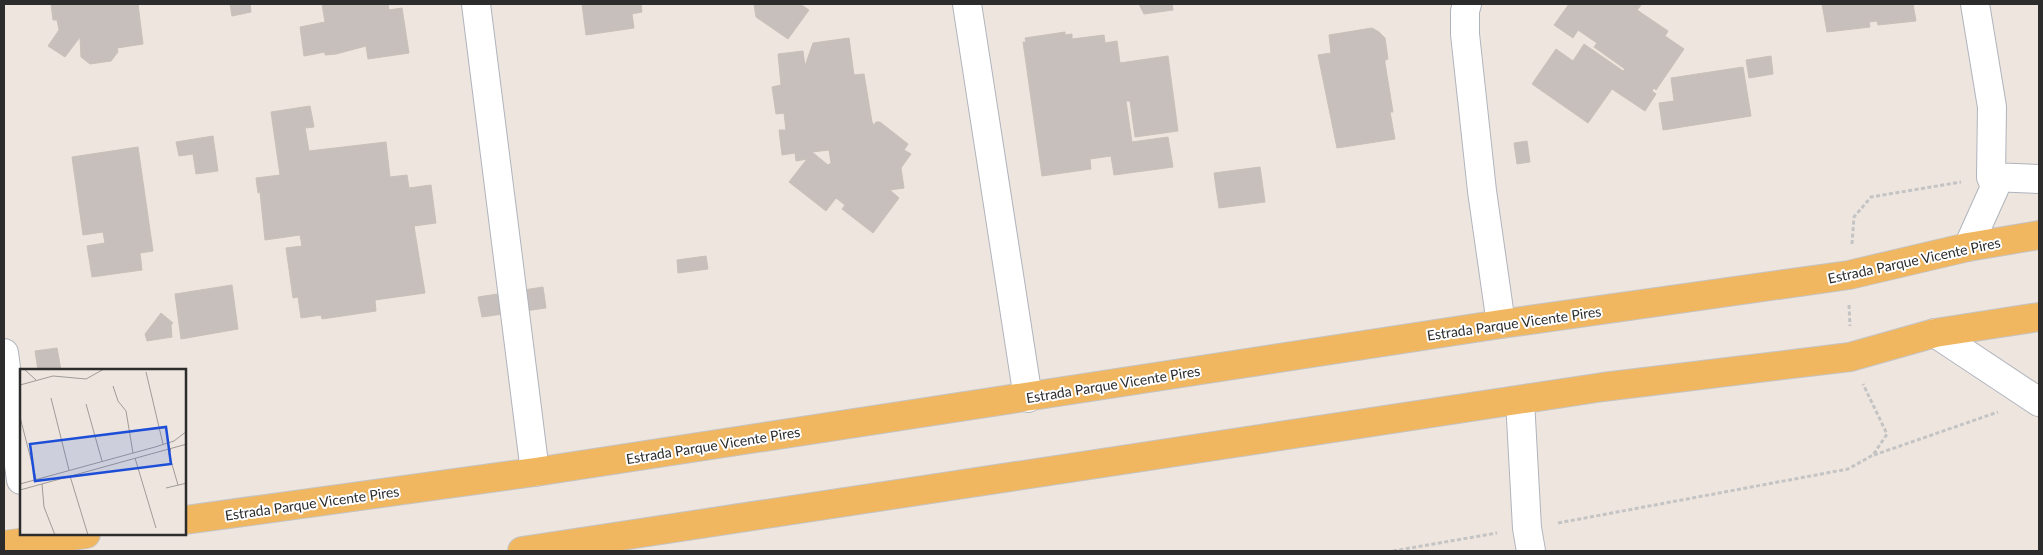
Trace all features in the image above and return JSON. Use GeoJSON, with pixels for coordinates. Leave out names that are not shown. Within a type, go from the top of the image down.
{"type":"FeatureCollection","features":[{"type":"Feature","properties":{"kind":"main road","name":"Estrada Parque Vicente Pires"},"geometry":{"type":"LineString","coordinates":[[186,520],[534,472],[1028,398],[1501,324],[1849,276],[1968,247],[2039,235]]}},
{"type":"Feature","properties":{"kind":"main road"},"geometry":{"type":"LineString","coordinates":[[527,551],[1603,387],[1850,357],[1935,333],[2039,317]]}},
{"type":"Feature","properties":{"kind":"main road"},"geometry":{"type":"LineString","coordinates":[[21,540],[75,535]]}},
{"type":"Feature","properties":{"kind":"street"},"geometry":{"type":"LineString","coordinates":[[476,4],[534,472]]}},
{"type":"Feature","properties":{"kind":"street"},"geometry":{"type":"LineString","coordinates":[[966,4],[1028,398]]}},
{"type":"Feature","properties":{"kind":"street"},"geometry":{"type":"LineString","coordinates":[[1467,4],[1464,11],[1465,34],[1482,191],[1501,324]]}},
{"type":"Feature","properties":{"kind":"street"},"geometry":{"type":"LineString","coordinates":[[1968,247],[1995,187],[1991,177],[1992,107],[1975,4]]}},
{"type":"Feature","properties":{"kind":"street"},"geometry":{"type":"LineString","coordinates":[[1991,177],[2039,179]]}},
{"type":"Feature","properties":{"kind":"street"},"geometry":{"type":"LineString","coordinates":[[1935,333],[2037,401]]}},
{"type":"Feature","properties":{"kind":"street"},"geometry":{"type":"LineString","coordinates":[[4,353],[20,473]]}},
{"type":"Feature","properties":{"kind":"street"},"geometry":{"type":"LineString","coordinates":[[1520,400],[1527,528],[1531,551]]}},
{"type":"Feature","properties":{"kind":"path"},"geometry":{"type":"LineString","coordinates":[[1873,455],[2037,401]]}},
{"type":"Feature","properties":{"kind":"building"},"geometry":{"type":"Polygon","coordinates":[[[51,4],[138,4],[143,44],[117,48],[118,52],[111,61],[90,64],[81,57],[80,37],[65,57],[48,46],[59,30],[57,20],[53,20],[51,4]]]}},
{"type":"Feature","properties":{"kind":"building"},"geometry":{"type":"Polygon","coordinates":[[[230,4],[250,4],[251,12],[232,16],[230,4]]]}},
{"type":"Feature","properties":{"kind":"building"},"geometry":{"type":"Polygon","coordinates":[[[322,4],[388,4],[389,10],[402,8],[409,53],[368,59],[366,46],[336,54],[325,55],[325,52],[304,56],[300,27],[325,22],[322,4]]]}},
{"type":"Feature","properties":{"kind":"building"},"geometry":{"type":"Polygon","coordinates":[[[582,4],[641,4],[642,12],[632,14],[634,28],[586,35],[582,4]]]}},
{"type":"Feature","properties":{"kind":"building"},"geometry":{"type":"Polygon","coordinates":[[[754,4],[800,4],[809,10],[788,39],[756,17],[754,4]]]}},
{"type":"Feature","properties":{"kind":"building"},"geometry":{"type":"Polygon","coordinates":[[[1139,4],[1172,4],[1173,10],[1144,14],[1139,4]]]}},
{"type":"Feature","properties":{"kind":"building"},"geometry":{"type":"Polygon","coordinates":[[[1569,4],[1642,4],[1637,10],[1668,31],[1665,36],[1684,49],[1656,90],[1654,88],[1652,91],[1656,94],[1645,111],[1612,89],[1588,123],[1532,84],[1556,49],[1573,61],[1584,44],[1623,71],[1625,69],[1594,47],[1597,43],[1578,30],[1573,38],[1554,25],[1569,4]]]}},
{"type":"Feature","properties":{"kind":"building"},"geometry":{"type":"Polygon","coordinates":[[[1822,4],[1913,4],[1916,21],[1878,25],[1877,21],[1869,22],[1870,27],[1827,32],[1822,4]]]}},
{"type":"Feature","properties":{"kind":"building"},"geometry":{"type":"Polygon","coordinates":[[[1372,28],[1385,38],[1388,59],[1385,60],[1385,63],[1393,112],[1390,112],[1395,139],[1337,148],[1318,55],[1331,53],[1329,35],[1372,28]]]}},
{"type":"Feature","properties":{"kind":"building"},"geometry":{"type":"Polygon","coordinates":[[[1065,32],[1065,35],[1072,34],[1072,39],[1104,35],[1105,43],[1117,41],[1120,63],[1168,56],[1178,131],[1135,137],[1130,101],[1126,101],[1132,142],[1168,137],[1173,167],[1114,175],[1111,156],[1090,159],[1091,169],[1042,176],[1023,42],[1026,42],[1025,38],[1065,32]]]}},
{"type":"Feature","properties":{"kind":"building"},"geometry":{"type":"Polygon","coordinates":[[[849,38],[854,75],[864,74],[872,122],[874,125],[876,122],[880,122],[908,144],[904,150],[911,154],[901,168],[904,188],[890,190],[899,198],[873,233],[842,209],[845,205],[836,198],[826,211],[789,182],[807,159],[796,161],[795,153],[782,155],[779,130],[786,130],[784,113],[776,114],[772,87],[781,85],[778,54],[803,51],[805,66],[813,43],[849,38]],[[829,150],[812,152],[828,165],[831,163],[829,150]]]}},
{"type":"Feature","properties":{"kind":"building"},"geometry":{"type":"Polygon","coordinates":[[[1771,56],[1773,74],[1749,78],[1746,60],[1771,56]]]}},
{"type":"Feature","properties":{"kind":"building"},"geometry":{"type":"Polygon","coordinates":[[[1743,67],[1751,116],[1663,130],[1659,103],[1674,101],[1671,78],[1743,67]]]}},
{"type":"Feature","properties":{"kind":"building"},"geometry":{"type":"Polygon","coordinates":[[[310,106],[314,127],[305,128],[309,151],[386,142],[390,177],[407,175],[409,188],[431,185],[436,223],[414,226],[425,293],[375,300],[376,311],[322,319],[321,315],[301,318],[298,297],[293,298],[286,248],[302,246],[300,235],[265,240],[260,192],[258,193],[256,178],[280,175],[271,112],[310,106]]]}},
{"type":"Feature","properties":{"kind":"building"},"geometry":{"type":"Polygon","coordinates":[[[213,136],[218,171],[196,174],[193,154],[179,156],[176,142],[213,136]]]}},
{"type":"Feature","properties":{"kind":"building"},"geometry":{"type":"Polygon","coordinates":[[[1527,141],[1530,162],[1517,164],[1514,143],[1527,141]]]}},
{"type":"Feature","properties":{"kind":"building"},"geometry":{"type":"Polygon","coordinates":[[[138,147],[153,251],[140,253],[142,270],[92,277],[87,246],[105,243],[103,232],[83,235],[72,157],[138,147]]]}},
{"type":"Feature","properties":{"kind":"building"},"geometry":{"type":"Polygon","coordinates":[[[1260,167],[1265,202],[1219,208],[1214,173],[1260,167]]]}},
{"type":"Feature","properties":{"kind":"building"},"geometry":{"type":"Polygon","coordinates":[[[706,256],[708,269],[678,273],[677,260],[706,256]]]}},
{"type":"Feature","properties":{"kind":"building"},"geometry":{"type":"Polygon","coordinates":[[[232,285],[238,329],[181,339],[175,294],[232,285]]]}},
{"type":"Feature","properties":{"kind":"building"},"geometry":{"type":"Polygon","coordinates":[[[543,287],[546,308],[482,317],[478,297],[543,287]]]}},
{"type":"Feature","properties":{"kind":"building"},"geometry":{"type":"Polygon","coordinates":[[[161,313],[173,323],[171,325],[172,337],[147,341],[145,334],[161,313]]]}},
{"type":"Feature","properties":{"kind":"building"},"geometry":{"type":"Polygon","coordinates":[[[57,348],[61,369],[38,369],[35,351],[57,348]]]}}]}
